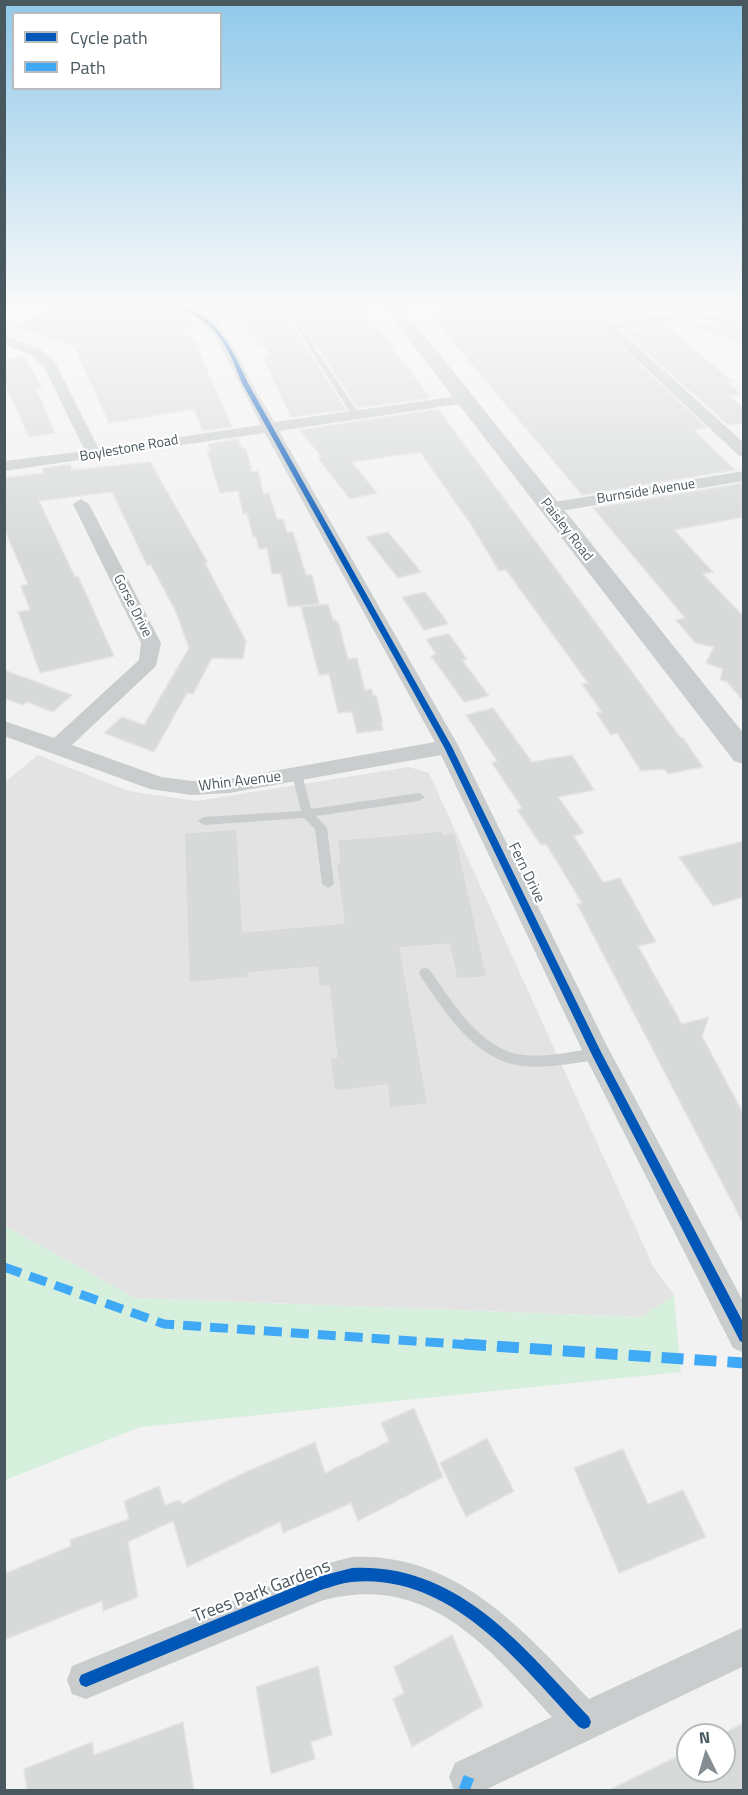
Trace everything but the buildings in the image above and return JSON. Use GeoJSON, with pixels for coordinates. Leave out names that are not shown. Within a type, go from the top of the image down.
{"type":"FeatureCollection","features":[{"type":"Feature","properties":{"kind":"main road","name":"Paisley Road"},"geometry":{"type":"LineString","coordinates":[[458,389],[548,508],[744,754]]}},
{"type":"Feature","properties":{"kind":"street"},"geometry":{"type":"LineString","coordinates":[[62,389],[94,455]]}},
{"type":"Feature","properties":{"kind":"street","name":"Fern Drive"},"geometry":{"type":"LineString","coordinates":[[250,389],[448,747],[597,1054],[744,1337]]}},
{"type":"Feature","properties":{"kind":"street"},"geometry":{"type":"LineString","coordinates":[[676,389],[744,452]]}},
{"type":"Feature","properties":{"kind":"street","name":"Boylestone Road"},"geometry":{"type":"LineString","coordinates":[[4,466],[271,429],[354,412],[466,399]]}},
{"type":"Feature","properties":{"kind":"street","name":"Burnside Avenue"},"geometry":{"type":"LineString","coordinates":[[548,508],[744,476]]}},
{"type":"Feature","properties":{"kind":"street","name":"Gorse Drive"},"geometry":{"type":"LineString","coordinates":[[57,747],[149,662],[151,643],[81,504]]}},
{"type":"Feature","properties":{"kind":"street","name":"Whin Avenue"},"geometry":{"type":"LineString","coordinates":[[4,728],[158,784],[192,788],[229,786],[448,747]]}},
{"type":"Feature","properties":{"kind":"street","name":"Trees Park Gardens"},"geometry":{"type":"LineString","coordinates":[[86,1680],[321,1583],[357,1575],[393,1578],[437,1590],[471,1610],[498,1632],[584,1722]]}},
{"type":"Feature","properties":{"kind":"street"},"geometry":{"type":"LineString","coordinates":[[469,1777],[744,1646]]}},
{"type":"Feature","properties":{"kind":"lane"},"geometry":{"type":"LineString","coordinates":[[339,389],[354,412]]}},
{"type":"Feature","properties":{"kind":"lane"},"geometry":{"type":"LineString","coordinates":[[297,774],[307,814],[321,828],[328,884]]}},
{"type":"Feature","properties":{"kind":"lane"},"geometry":{"type":"LineString","coordinates":[[204,821],[307,814],[419,796]]}},
{"type":"Feature","properties":{"kind":"lane"},"geometry":{"type":"LineString","coordinates":[[425,974],[463,1024],[485,1047],[511,1057],[540,1062],[597,1054]]}},
{"type":"Feature","properties":{"kind":"shaded area"},"geometry":{"type":"Polygon","coordinates":[[[38,755],[128,791],[197,801],[409,767],[429,773],[653,1266],[674,1295],[642,1317],[135,1298],[5,1226],[5,782],[38,755]]]}},
{"type":"Feature","properties":{"kind":"green space"},"geometry":{"type":"Polygon","coordinates":[[[5,1226],[135,1298],[641,1317],[674,1295],[681,1372],[141,1427],[5,1480],[5,1226]]]}},
{"type":"Feature","properties":{"kind":"marked path"},"geometry":{"type":"LineString","coordinates":[[4,1267],[164,1324],[744,1363]]}},
{"type":"Feature","properties":{"kind":"marked path"},"geometry":{"type":"LineString","coordinates":[[464,1790],[469,1777]]}},
{"type":"Feature","properties":{"kind":"cycle path"},"geometry":{"type":"LineString","coordinates":[[248,389],[448,747],[597,1054],[744,1337]]}},
{"type":"Feature","properties":{"kind":"cycle path"},"geometry":{"type":"LineString","coordinates":[[86,1680],[321,1583],[352,1575],[393,1576],[426,1586],[456,1601],[485,1622],[537,1671],[584,1722]]}}]}
